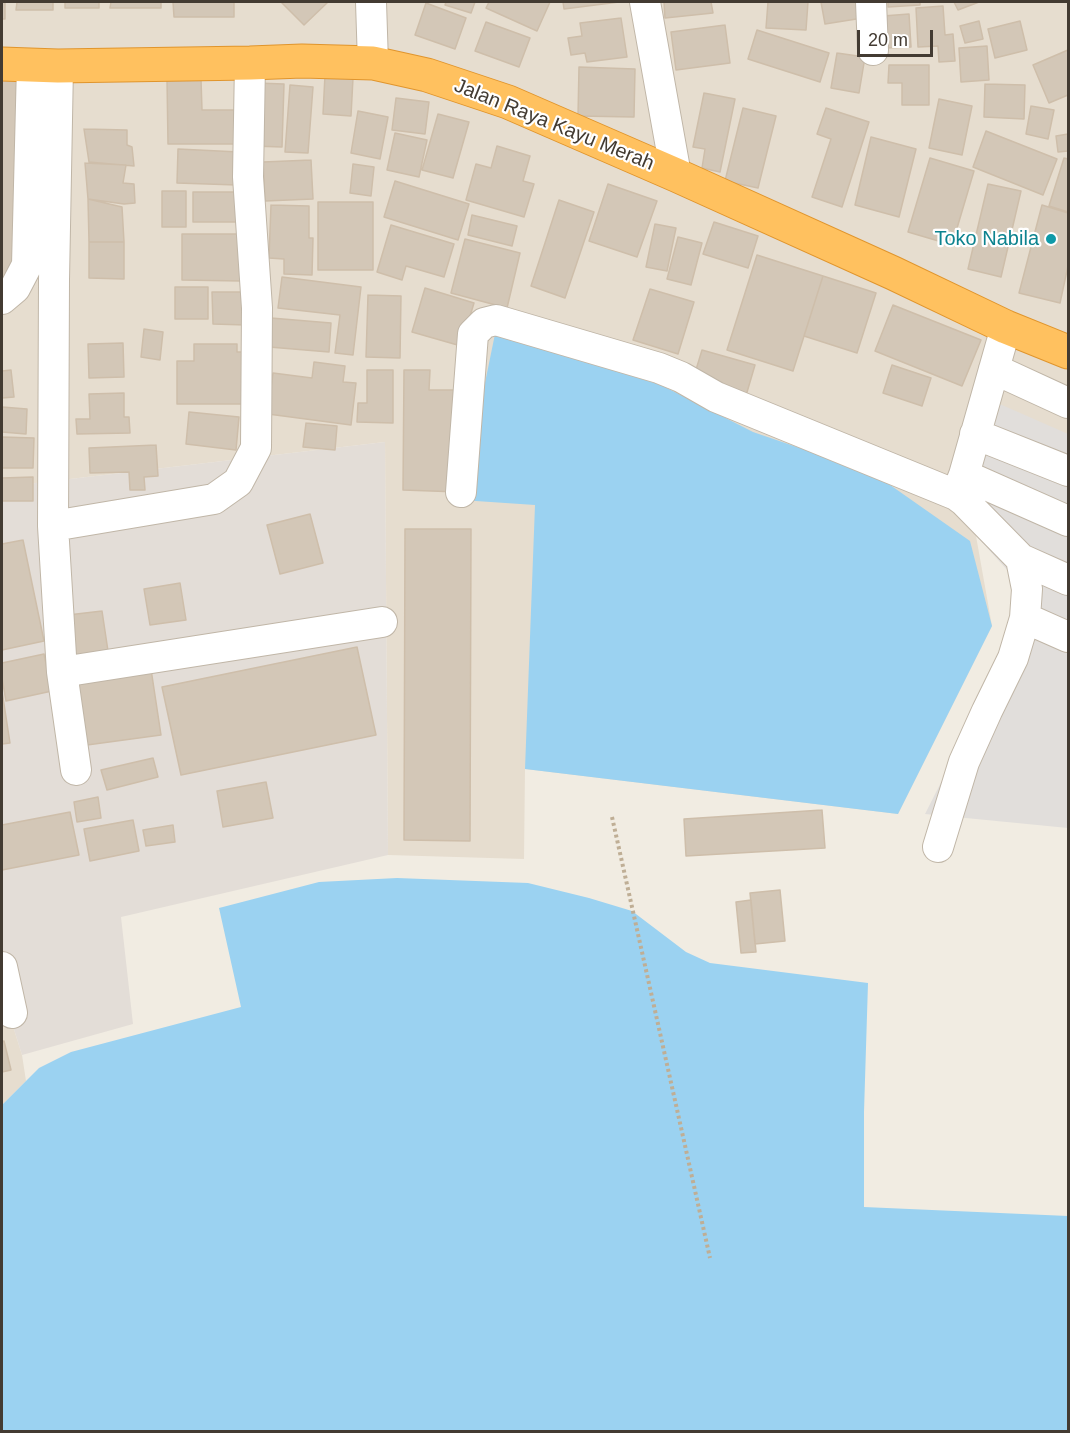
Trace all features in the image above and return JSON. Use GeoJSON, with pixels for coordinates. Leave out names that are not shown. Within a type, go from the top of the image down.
{"type":"FeatureCollection","features":[{"type":"Feature","properties":{"kind":"highway","name":"Jalan Raya Kayu Merah"},"geometry":{"type":"LineString","coordinates":[[31,65],[302,61],[373,63],[427,75],[508,102],[893,273],[1006,327],[1068,352]]}},
{"type":"Feature","properties":{"kind":"street"},"geometry":{"type":"LineString","coordinates":[[371,2],[373,63]]}},
{"type":"Feature","properties":{"kind":"street"},"geometry":{"type":"LineString","coordinates":[[645,2],[676,175]]}},
{"type":"Feature","properties":{"kind":"street"},"geometry":{"type":"LineString","coordinates":[[871,2],[873,51]]}},
{"type":"Feature","properties":{"kind":"street"},"geometry":{"type":"LineString","coordinates":[[53,526],[214,499],[238,482],[256,448],[256,308],[248,177],[250,63]]}},
{"type":"Feature","properties":{"kind":"street"},"geometry":{"type":"LineString","coordinates":[[2,299],[15,288],[27,266],[31,65]]}},
{"type":"Feature","properties":{"kind":"street"},"geometry":{"type":"LineString","coordinates":[[31,65],[54,280],[53,526],[62,672],[76,770]]}},
{"type":"Feature","properties":{"kind":"street"},"geometry":{"type":"LineString","coordinates":[[461,492],[473,334],[484,323],[495,320],[660,368],[716,397],[960,485],[1068,521]]}},
{"type":"Feature","properties":{"kind":"street"},"geometry":{"type":"LineString","coordinates":[[1006,327],[960,485],[964,501],[1021,559],[1068,580]]}},
{"type":"Feature","properties":{"kind":"street"},"geometry":{"type":"LineString","coordinates":[[994,369],[1068,402]]}},
{"type":"Feature","properties":{"kind":"street"},"geometry":{"type":"LineString","coordinates":[[975,434],[1068,471]]}},
{"type":"Feature","properties":{"kind":"street"},"geometry":{"type":"LineString","coordinates":[[938,847],[964,762],[1013,658],[1025,618],[1027,589],[1021,559]]}},
{"type":"Feature","properties":{"kind":"street"},"geometry":{"type":"LineString","coordinates":[[1025,618],[1068,637]]}},
{"type":"Feature","properties":{"kind":"street"},"geometry":{"type":"LineString","coordinates":[[62,672],[382,622]]}},
{"type":"Feature","properties":{"kind":"street"},"geometry":{"type":"LineString","coordinates":[[2,968],[12,1012]]}},
{"type":"Feature","properties":{"kind":"path"},"geometry":{"type":"LineString","coordinates":[[612,817],[710,1258]]}},
{"type":"Feature","properties":{"kind":"shaded area"},"geometry":{"type":"Polygon","coordinates":[[[2,2],[1068,2],[1068,584],[976,536],[992,626],[898,814],[525,769],[524,859],[388,855],[385,442],[2,487],[2,2]]]}},
{"type":"Feature","properties":{"kind":"shaded area"},"geometry":{"type":"Polygon","coordinates":[[[977,394],[1068,434],[1068,828],[925,814],[1016,634],[1009,572],[940,496],[977,394]]]}},
{"type":"Feature","properties":{"kind":"shaded area"},"geometry":{"type":"Polygon","coordinates":[[[385,442],[388,855],[121,917],[133,1024],[22,1055],[2,991],[2,487],[385,442]]]}},
{"type":"Feature","properties":{"kind":"shaded area"},"geometry":{"type":"Polygon","coordinates":[[[2,991],[22,1055],[26,1081],[2,1105],[2,991]]]}},
{"type":"Feature","properties":{"kind":"water"},"geometry":{"type":"Polygon","coordinates":[[[495,334],[661,385],[753,432],[873,473],[970,541],[992,626],[898,814],[525,769],[535,505],[461,500],[495,334]]]}},
{"type":"Feature","properties":{"kind":"water"},"geometry":{"type":"Polygon","coordinates":[[[397,878],[528,883],[632,911],[686,952],[710,963],[868,983],[864,1207],[1068,1216],[1068,1431],[2,1431],[2,1105],[39,1068],[71,1052],[241,1007],[219,908],[319,882],[397,878]]]}},
{"type":"Feature","properties":{"kind":"building"},"geometry":{"type":"Polygon","coordinates":[[[2,2],[5,2],[5,19],[2,19],[2,2]]]}},
{"type":"Feature","properties":{"kind":"building"},"geometry":{"type":"Polygon","coordinates":[[[17,2],[53,2],[53,10],[16,10],[17,2]]]}},
{"type":"Feature","properties":{"kind":"building"},"geometry":{"type":"Polygon","coordinates":[[[65,2],[99,2],[99,8],[65,8],[65,2]]]}},
{"type":"Feature","properties":{"kind":"building"},"geometry":{"type":"Polygon","coordinates":[[[111,2],[161,2],[161,8],[110,8],[111,2]]]}},
{"type":"Feature","properties":{"kind":"building"},"geometry":{"type":"Polygon","coordinates":[[[173,2],[234,2],[234,17],[174,17],[173,2]]]}},
{"type":"Feature","properties":{"kind":"building"},"geometry":{"type":"Polygon","coordinates":[[[281,2],[328,2],[304,25],[281,2]]]}},
{"type":"Feature","properties":{"kind":"building"},"geometry":{"type":"Polygon","coordinates":[[[446,2],[475,2],[471,13],[445,5],[446,2]]]}},
{"type":"Feature","properties":{"kind":"building"},"geometry":{"type":"Polygon","coordinates":[[[489,2],[550,2],[537,31],[486,8],[489,2]]]}},
{"type":"Feature","properties":{"kind":"building"},"geometry":{"type":"Polygon","coordinates":[[[563,2],[619,2],[564,9],[563,2]]]}},
{"type":"Feature","properties":{"kind":"building"},"geometry":{"type":"Polygon","coordinates":[[[664,2],[711,2],[713,13],[665,18],[664,2]]]}},
{"type":"Feature","properties":{"kind":"building"},"geometry":{"type":"Polygon","coordinates":[[[768,2],[808,2],[806,30],[766,28],[768,2]]]}},
{"type":"Feature","properties":{"kind":"building"},"geometry":{"type":"Polygon","coordinates":[[[821,2],[866,2],[869,17],[825,24],[821,2]]]}},
{"type":"Feature","properties":{"kind":"building"},"geometry":{"type":"Polygon","coordinates":[[[888,2],[920,2],[920,5],[888,7],[888,2]]]}},
{"type":"Feature","properties":{"kind":"building"},"geometry":{"type":"Polygon","coordinates":[[[954,2],[979,2],[958,10],[954,2]]]}},
{"type":"Feature","properties":{"kind":"building"},"geometry":{"type":"Polygon","coordinates":[[[426,3],[466,18],[455,49],[415,35],[426,3]]]}},
{"type":"Feature","properties":{"kind":"building"},"geometry":{"type":"Polygon","coordinates":[[[943,6],[945,35],[953,34],[955,61],[939,62],[938,46],[918,47],[916,8],[943,6]]]}},
{"type":"Feature","properties":{"kind":"building"},"geometry":{"type":"Polygon","coordinates":[[[909,14],[911,47],[885,48],[883,16],[909,14]]]}},
{"type":"Feature","properties":{"kind":"building"},"geometry":{"type":"Polygon","coordinates":[[[621,18],[627,57],[587,62],[585,53],[571,55],[568,38],[582,36],[580,23],[621,18]]]}},
{"type":"Feature","properties":{"kind":"building"},"geometry":{"type":"Polygon","coordinates":[[[979,21],[983,39],[965,43],[960,26],[979,21]]]}},
{"type":"Feature","properties":{"kind":"building"},"geometry":{"type":"Polygon","coordinates":[[[1020,21],[1027,50],[995,58],[988,29],[1020,21]]]}},
{"type":"Feature","properties":{"kind":"building"},"geometry":{"type":"Polygon","coordinates":[[[486,22],[530,38],[519,67],[475,51],[486,22]]]}},
{"type":"Feature","properties":{"kind":"building"},"geometry":{"type":"Polygon","coordinates":[[[725,25],[730,63],[676,70],[671,32],[725,25]]]}},
{"type":"Feature","properties":{"kind":"building"},"geometry":{"type":"Polygon","coordinates":[[[757,30],[829,53],[820,82],[748,59],[757,30]]]}},
{"type":"Feature","properties":{"kind":"building"},"geometry":{"type":"Polygon","coordinates":[[[987,46],[989,80],[961,82],[959,48],[987,46]]]}},
{"type":"Feature","properties":{"kind":"building"},"geometry":{"type":"Polygon","coordinates":[[[1068,50],[1068,95],[1049,103],[1033,65],[1068,50]]]}},
{"type":"Feature","properties":{"kind":"building"},"geometry":{"type":"Polygon","coordinates":[[[837,53],[865,57],[859,93],[831,88],[837,53]]]}},
{"type":"Feature","properties":{"kind":"building"},"geometry":{"type":"Polygon","coordinates":[[[889,65],[929,65],[929,105],[902,105],[902,83],[888,83],[889,65]]]}},
{"type":"Feature","properties":{"kind":"building"},"geometry":{"type":"Polygon","coordinates":[[[579,67],[635,69],[634,117],[578,116],[579,67]]]}},
{"type":"Feature","properties":{"kind":"building"},"geometry":{"type":"Polygon","coordinates":[[[325,75],[353,78],[351,116],[323,114],[325,75]]]}},
{"type":"Feature","properties":{"kind":"building"},"geometry":{"type":"Polygon","coordinates":[[[2,77],[22,78],[15,263],[2,280],[2,77]]]}},
{"type":"Feature","properties":{"kind":"building"},"geometry":{"type":"Polygon","coordinates":[[[167,79],[201,79],[202,110],[240,110],[241,144],[168,144],[167,79]]]}},
{"type":"Feature","properties":{"kind":"building"},"geometry":{"type":"Polygon","coordinates":[[[256,83],[284,84],[282,147],[253,146],[256,83]]]}},
{"type":"Feature","properties":{"kind":"building"},"geometry":{"type":"Polygon","coordinates":[[[985,84],[1025,85],[1024,119],[984,117],[985,84]]]}},
{"type":"Feature","properties":{"kind":"building"},"geometry":{"type":"Polygon","coordinates":[[[290,85],[313,87],[308,153],[285,152],[290,85]]]}},
{"type":"Feature","properties":{"kind":"building"},"geometry":{"type":"Polygon","coordinates":[[[704,93],[735,99],[720,172],[702,168],[705,149],[693,147],[704,93]]]}},
{"type":"Feature","properties":{"kind":"building"},"geometry":{"type":"Polygon","coordinates":[[[396,98],[429,102],[425,134],[392,130],[396,98]]]}},
{"type":"Feature","properties":{"kind":"building"},"geometry":{"type":"Polygon","coordinates":[[[939,99],[972,106],[962,155],[929,148],[939,99]]]}},
{"type":"Feature","properties":{"kind":"building"},"geometry":{"type":"Polygon","coordinates":[[[1031,106],[1054,110],[1048,139],[1026,134],[1031,106]]]}},
{"type":"Feature","properties":{"kind":"building"},"geometry":{"type":"Polygon","coordinates":[[[743,108],[776,116],[758,188],[725,181],[743,108]]]}},
{"type":"Feature","properties":{"kind":"building"},"geometry":{"type":"Polygon","coordinates":[[[826,108],[869,122],[842,207],[812,197],[831,139],[817,134],[826,108]]]}},
{"type":"Feature","properties":{"kind":"building"},"geometry":{"type":"Polygon","coordinates":[[[358,111],[388,117],[380,159],[351,153],[358,111]]]}},
{"type":"Feature","properties":{"kind":"building"},"geometry":{"type":"Polygon","coordinates":[[[438,114],[469,122],[453,178],[422,170],[438,114]]]}},
{"type":"Feature","properties":{"kind":"building"},"geometry":{"type":"Polygon","coordinates":[[[84,129],[127,130],[127,145],[132,147],[134,166],[89,162],[84,129]]]}},
{"type":"Feature","properties":{"kind":"building"},"geometry":{"type":"Polygon","coordinates":[[[986,131],[1057,159],[1043,195],[973,167],[986,131]]]}},
{"type":"Feature","properties":{"kind":"building"},"geometry":{"type":"Polygon","coordinates":[[[395,133],[427,140],[419,177],[387,170],[395,133]]]}},
{"type":"Feature","properties":{"kind":"building"},"geometry":{"type":"Polygon","coordinates":[[[1068,134],[1068,151],[1058,152],[1056,136],[1068,134]]]}},
{"type":"Feature","properties":{"kind":"building"},"geometry":{"type":"Polygon","coordinates":[[[871,137],[916,149],[899,217],[855,205],[871,137]]]}},
{"type":"Feature","properties":{"kind":"building"},"geometry":{"type":"Polygon","coordinates":[[[497,146],[530,156],[523,181],[534,184],[524,217],[466,200],[476,164],[491,168],[497,146]]]}},
{"type":"Feature","properties":{"kind":"building"},"geometry":{"type":"Polygon","coordinates":[[[178,149],[239,152],[237,185],[177,183],[178,149]]]}},
{"type":"Feature","properties":{"kind":"building"},"geometry":{"type":"Polygon","coordinates":[[[930,158],[974,171],[952,245],[908,232],[930,158]]]}},
{"type":"Feature","properties":{"kind":"building"},"geometry":{"type":"Polygon","coordinates":[[[1064,158],[1068,159],[1068,212],[1049,206],[1064,158]]]}},
{"type":"Feature","properties":{"kind":"building"},"geometry":{"type":"Polygon","coordinates":[[[311,160],[313,199],[265,201],[263,162],[311,160]]]}},
{"type":"Feature","properties":{"kind":"building"},"geometry":{"type":"Polygon","coordinates":[[[85,163],[126,165],[123,183],[134,184],[135,203],[124,204],[88,199],[85,163]]]}},
{"type":"Feature","properties":{"kind":"building"},"geometry":{"type":"Polygon","coordinates":[[[353,164],[374,167],[371,196],[350,193],[353,164]]]}},
{"type":"Feature","properties":{"kind":"building"},"geometry":{"type":"Polygon","coordinates":[[[395,181],[469,204],[458,240],[384,217],[395,181]]]}},
{"type":"Feature","properties":{"kind":"building"},"geometry":{"type":"Polygon","coordinates":[[[608,184],[657,201],[637,257],[589,241],[608,184]]]}},
{"type":"Feature","properties":{"kind":"building"},"geometry":{"type":"Polygon","coordinates":[[[988,184],[1021,191],[1001,277],[968,269],[988,184]]]}},
{"type":"Feature","properties":{"kind":"building"},"geometry":{"type":"Polygon","coordinates":[[[162,191],[186,191],[186,227],[162,227],[162,191]]]}},
{"type":"Feature","properties":{"kind":"building"},"geometry":{"type":"Polygon","coordinates":[[[193,192],[241,192],[241,222],[193,222],[193,192]]]}},
{"type":"Feature","properties":{"kind":"building"},"geometry":{"type":"Polygon","coordinates":[[[88,199],[122,207],[124,242],[89,242],[88,199]]]}},
{"type":"Feature","properties":{"kind":"building"},"geometry":{"type":"Polygon","coordinates":[[[559,200],[594,212],[565,298],[531,286],[559,200]]]}},
{"type":"Feature","properties":{"kind":"building"},"geometry":{"type":"Polygon","coordinates":[[[318,202],[373,202],[373,270],[318,270],[318,202]]]}},
{"type":"Feature","properties":{"kind":"building"},"geometry":{"type":"Polygon","coordinates":[[[271,205],[309,206],[309,238],[313,238],[312,275],[284,274],[284,259],[269,258],[271,205]]]}},
{"type":"Feature","properties":{"kind":"building","name":"Toko Nabila"},"geometry":{"type":"Polygon","coordinates":[[[1042,205],[1068,213],[1068,266],[1060,303],[1019,293],[1042,205]]]}},
{"type":"Feature","properties":{"kind":"building"},"geometry":{"type":"Polygon","coordinates":[[[472,215],[517,226],[512,246],[468,235],[472,215]]]}},
{"type":"Feature","properties":{"kind":"building"},"geometry":{"type":"Polygon","coordinates":[[[714,222],[758,236],[748,268],[703,254],[714,222]]]}},
{"type":"Feature","properties":{"kind":"building"},"geometry":{"type":"Polygon","coordinates":[[[655,224],[676,228],[667,271],[646,267],[655,224]]]}},
{"type":"Feature","properties":{"kind":"building"},"geometry":{"type":"Polygon","coordinates":[[[391,225],[454,244],[444,277],[406,266],[402,280],[377,272],[391,225]]]}},
{"type":"Feature","properties":{"kind":"building"},"geometry":{"type":"Polygon","coordinates":[[[182,234],[241,234],[241,281],[182,280],[182,234]]]}},
{"type":"Feature","properties":{"kind":"building"},"geometry":{"type":"Polygon","coordinates":[[[678,237],[702,243],[691,285],[667,279],[678,237]]]}},
{"type":"Feature","properties":{"kind":"building"},"geometry":{"type":"Polygon","coordinates":[[[465,239],[520,253],[507,308],[451,293],[465,239]]]}},
{"type":"Feature","properties":{"kind":"building"},"geometry":{"type":"Polygon","coordinates":[[[89,242],[124,242],[124,279],[89,278],[89,242]]]}},
{"type":"Feature","properties":{"kind":"building"},"geometry":{"type":"Polygon","coordinates":[[[757,255],[823,276],[793,371],[727,350],[757,255]]]}},
{"type":"Feature","properties":{"kind":"building"},"geometry":{"type":"Polygon","coordinates":[[[823,276],[876,293],[857,353],[804,336],[823,276]]]}},
{"type":"Feature","properties":{"kind":"building"},"geometry":{"type":"Polygon","coordinates":[[[282,277],[361,287],[353,355],[335,353],[340,315],[278,308],[282,277]]]}},
{"type":"Feature","properties":{"kind":"building"},"geometry":{"type":"Polygon","coordinates":[[[175,287],[208,287],[208,319],[175,319],[175,287]]]}},
{"type":"Feature","properties":{"kind":"building"},"geometry":{"type":"Polygon","coordinates":[[[425,288],[474,303],[461,346],[412,332],[425,288]]]}},
{"type":"Feature","properties":{"kind":"building"},"geometry":{"type":"Polygon","coordinates":[[[650,289],[694,302],[678,354],[633,340],[650,289]]]}},
{"type":"Feature","properties":{"kind":"building"},"geometry":{"type":"Polygon","coordinates":[[[212,292],[245,292],[246,325],[213,324],[212,292]]]}},
{"type":"Feature","properties":{"kind":"building"},"geometry":{"type":"Polygon","coordinates":[[[368,295],[401,296],[400,358],[366,357],[368,295]]]}},
{"type":"Feature","properties":{"kind":"building"},"geometry":{"type":"Polygon","coordinates":[[[893,305],[981,340],[962,386],[875,351],[893,305]]]}},
{"type":"Feature","properties":{"kind":"building"},"geometry":{"type":"Polygon","coordinates":[[[271,318],[331,323],[329,352],[269,347],[271,318]]]}},
{"type":"Feature","properties":{"kind":"building"},"geometry":{"type":"Polygon","coordinates":[[[144,329],[163,332],[160,360],[141,357],[144,329]]]}},
{"type":"Feature","properties":{"kind":"building"},"geometry":{"type":"Polygon","coordinates":[[[123,343],[124,377],[89,378],[88,344],[123,343]]]}},
{"type":"Feature","properties":{"kind":"building"},"geometry":{"type":"Polygon","coordinates":[[[194,344],[237,344],[237,352],[250,352],[243,404],[177,404],[177,361],[194,361],[194,344]]]}},
{"type":"Feature","properties":{"kind":"building"},"geometry":{"type":"Polygon","coordinates":[[[702,350],[755,365],[745,399],[692,383],[702,350]]]}},
{"type":"Feature","properties":{"kind":"building"},"geometry":{"type":"Polygon","coordinates":[[[314,362],[345,366],[343,382],[356,383],[351,425],[268,414],[273,373],[312,378],[314,362]]]}},
{"type":"Feature","properties":{"kind":"building"},"geometry":{"type":"Polygon","coordinates":[[[892,365],[931,378],[922,406],[883,393],[892,365]]]}},
{"type":"Feature","properties":{"kind":"building"},"geometry":{"type":"Polygon","coordinates":[[[11,370],[14,397],[2,398],[2,371],[11,370]]]}},
{"type":"Feature","properties":{"kind":"building"},"geometry":{"type":"Polygon","coordinates":[[[367,370],[393,370],[393,423],[357,422],[358,403],[367,403],[367,370]]]}},
{"type":"Feature","properties":{"kind":"building"},"geometry":{"type":"Polygon","coordinates":[[[404,370],[430,370],[429,390],[460,390],[459,492],[403,490],[404,370]]]}},
{"type":"Feature","properties":{"kind":"building"},"geometry":{"type":"Polygon","coordinates":[[[124,393],[124,417],[129,417],[130,433],[77,434],[76,419],[90,419],[89,394],[124,393]]]}},
{"type":"Feature","properties":{"kind":"building"},"geometry":{"type":"Polygon","coordinates":[[[2,407],[27,409],[26,434],[2,432],[2,407]]]}},
{"type":"Feature","properties":{"kind":"building"},"geometry":{"type":"Polygon","coordinates":[[[189,412],[239,417],[236,450],[186,444],[189,412]]]}},
{"type":"Feature","properties":{"kind":"building"},"geometry":{"type":"Polygon","coordinates":[[[306,423],[337,426],[335,450],[303,447],[306,423]]]}},
{"type":"Feature","properties":{"kind":"building"},"geometry":{"type":"Polygon","coordinates":[[[2,437],[34,438],[33,468],[2,468],[2,437]]]}},
{"type":"Feature","properties":{"kind":"building"},"geometry":{"type":"Polygon","coordinates":[[[156,445],[158,476],[144,477],[145,490],[130,490],[129,472],[90,473],[89,448],[156,445]]]}},
{"type":"Feature","properties":{"kind":"building"},"geometry":{"type":"Polygon","coordinates":[[[33,477],[33,501],[2,501],[2,478],[33,477]]]}},
{"type":"Feature","properties":{"kind":"building"},"geometry":{"type":"Polygon","coordinates":[[[310,514],[323,563],[280,574],[267,525],[310,514]]]}},
{"type":"Feature","properties":{"kind":"building"},"geometry":{"type":"Polygon","coordinates":[[[405,529],[471,529],[470,841],[404,840],[405,529]]]}},
{"type":"Feature","properties":{"kind":"building"},"geometry":{"type":"Polygon","coordinates":[[[23,540],[44,641],[2,650],[2,544],[23,540]]]}},
{"type":"Feature","properties":{"kind":"building"},"geometry":{"type":"Polygon","coordinates":[[[180,583],[186,620],[150,625],[144,589],[180,583]]]}},
{"type":"Feature","properties":{"kind":"building"},"geometry":{"type":"Polygon","coordinates":[[[102,611],[108,651],[73,656],[68,615],[102,611]]]}},
{"type":"Feature","properties":{"kind":"building"},"geometry":{"type":"Polygon","coordinates":[[[357,647],[376,735],[181,775],[162,687],[357,647]]]}},
{"type":"Feature","properties":{"kind":"building"},"geometry":{"type":"Polygon","coordinates":[[[44,654],[52,691],[6,701],[2,663],[44,654]]]}},
{"type":"Feature","properties":{"kind":"building"},"geometry":{"type":"Polygon","coordinates":[[[151,669],[161,735],[87,745],[77,679],[151,669]]]}},
{"type":"Feature","properties":{"kind":"building"},"geometry":{"type":"Polygon","coordinates":[[[2,691],[10,743],[2,744],[2,691]]]}},
{"type":"Feature","properties":{"kind":"building"},"geometry":{"type":"Polygon","coordinates":[[[153,758],[158,777],[107,790],[101,770],[153,758]]]}},
{"type":"Feature","properties":{"kind":"building"},"geometry":{"type":"Polygon","coordinates":[[[266,782],[273,818],[223,827],[217,791],[266,782]]]}},
{"type":"Feature","properties":{"kind":"building"},"geometry":{"type":"Polygon","coordinates":[[[98,797],[101,818],[77,822],[74,802],[98,797]]]}},
{"type":"Feature","properties":{"kind":"building"},"geometry":{"type":"Polygon","coordinates":[[[822,810],[825,848],[686,856],[684,819],[822,810]]]}},
{"type":"Feature","properties":{"kind":"building"},"geometry":{"type":"Polygon","coordinates":[[[70,812],[79,855],[2,870],[2,825],[70,812]]]}},
{"type":"Feature","properties":{"kind":"building"},"geometry":{"type":"Polygon","coordinates":[[[133,820],[139,851],[90,861],[84,829],[133,820]]]}},
{"type":"Feature","properties":{"kind":"building"},"geometry":{"type":"Polygon","coordinates":[[[173,825],[175,842],[146,846],[143,830],[173,825]]]}},
{"type":"Feature","properties":{"kind":"building"},"geometry":{"type":"Polygon","coordinates":[[[780,890],[785,941],[755,944],[750,893],[780,890]]]}},
{"type":"Feature","properties":{"kind":"building"},"geometry":{"type":"Polygon","coordinates":[[[751,900],[756,952],[741,953],[736,902],[751,900]]]}},
{"type":"Feature","properties":{"kind":"building"},"geometry":{"type":"Polygon","coordinates":[[[4,1041],[11,1070],[2,1072],[2,1042],[4,1041]]]}},
{"type":"Feature","properties":{"kind":"place","name":"Toko Nabila"},"geometry":{"type":"Point","coordinates":[1051,239]}}]}
